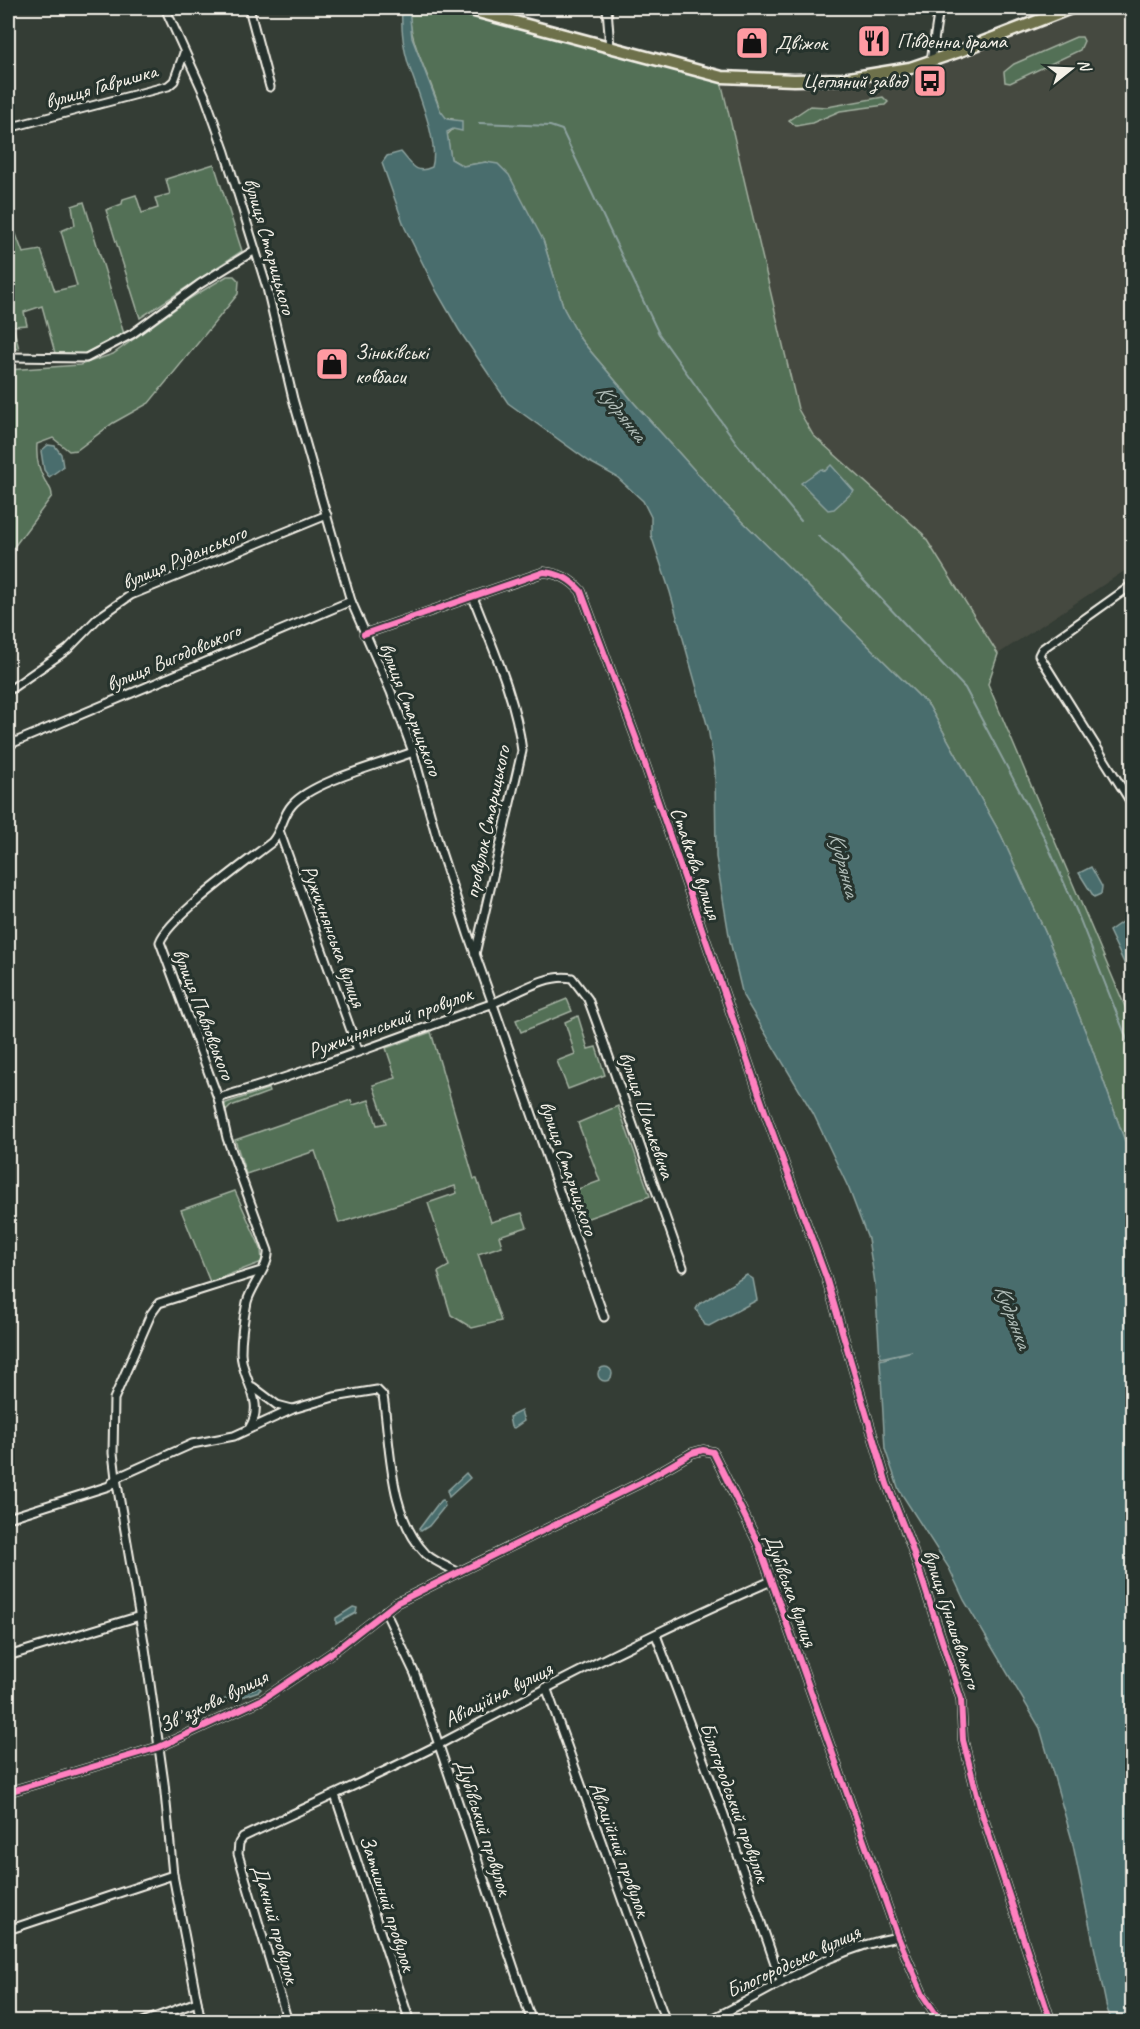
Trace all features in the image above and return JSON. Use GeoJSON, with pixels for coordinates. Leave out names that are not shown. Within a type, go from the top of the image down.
{"type":"FeatureCollection","features":[{"type":"Feature","properties":{"kind":"main road"},"geometry":{"type":"LineString","coordinates":[[463,8],[722,76],[776,80],[843,79],[882,74],[931,62],[1071,8]]}},
{"type":"Feature","properties":{"kind":"street","name":"вулиця Старицького"},"geometry":{"type":"LineString","coordinates":[[165,8],[204,96],[225,152],[267,288],[293,399],[351,601],[391,692],[413,752],[440,849],[468,934],[604,1317]]}},
{"type":"Feature","properties":{"kind":"street"},"geometry":{"type":"LineString","coordinates":[[249,8],[270,87]]}},
{"type":"Feature","properties":{"kind":"street"},"geometry":{"type":"LineString","coordinates":[[607,8],[610,48]]}},
{"type":"Feature","properties":{"kind":"street"},"geometry":{"type":"LineString","coordinates":[[931,62],[939,8]]}},
{"type":"Feature","properties":{"kind":"street","name":"вулиця Гавришка"},"geometry":{"type":"LineString","coordinates":[[8,128],[168,86],[174,81],[184,53]]}},
{"type":"Feature","properties":{"kind":"street"},"geometry":{"type":"LineString","coordinates":[[8,357],[86,358],[132,334],[200,284],[255,250]]}},
{"type":"Feature","properties":{"kind":"street","name":"вулиця Руданського"},"geometry":{"type":"LineString","coordinates":[[8,691],[68,649],[98,618],[131,595],[327,515]]}},
{"type":"Feature","properties":{"kind":"street","name":"Ставкова вулиця"},"geometry":{"type":"LineString","coordinates":[[364,634],[544,572],[557,573],[570,579],[581,591],[636,738],[855,1366]]}},
{"type":"Feature","properties":{"kind":"street"},"geometry":{"type":"LineString","coordinates":[[1132,585],[1042,649],[1039,656],[1132,804]]}},
{"type":"Feature","properties":{"kind":"street","name":"провулок Старицького"},"geometry":{"type":"LineString","coordinates":[[473,597],[507,690],[519,730],[522,751],[475,954]]}},
{"type":"Feature","properties":{"kind":"street","name":"вулиця Вигодовського"},"geometry":{"type":"LineString","coordinates":[[8,745],[351,601]]}},
{"type":"Feature","properties":{"kind":"street"},"geometry":{"type":"LineString","coordinates":[[280,833],[285,816],[301,797],[316,788],[413,752]]}},
{"type":"Feature","properties":{"kind":"street","name":"вулиця Павловського"},"geometry":{"type":"LineString","coordinates":[[253,1387],[243,1368],[241,1352],[247,1302],[267,1262],[268,1251],[227,1138],[218,1098],[160,942],[163,932],[280,833]]}},
{"type":"Feature","properties":{"kind":"street","name":"Ружичнянська вулиця"},"geometry":{"type":"LineString","coordinates":[[280,833],[358,1050]]}},
{"type":"Feature","properties":{"kind":"street"},"geometry":{"type":"LineString","coordinates":[[468,934],[476,935],[480,932]]}},
{"type":"Feature","properties":{"kind":"street","name":"Ружичнянський провулок"},"geometry":{"type":"LineString","coordinates":[[218,1098],[280,1080],[358,1050],[494,1003],[551,979],[572,978]]}},
{"type":"Feature","properties":{"kind":"street","name":"вулиця Шашкевича"},"geometry":{"type":"LineString","coordinates":[[572,978],[588,999],[683,1267]]}},
{"type":"Feature","properties":{"kind":"street"},"geometry":{"type":"LineString","coordinates":[[201,2022],[173,1875],[159,1747],[140,1616],[116,1478],[113,1453],[114,1399],[155,1307],[159,1303],[261,1271]]}},
{"type":"Feature","properties":{"kind":"street","name":"вулиця Гунашевського"},"geometry":{"type":"LineString","coordinates":[[855,1366],[887,1484],[911,1545],[961,1699],[963,1740],[982,1814],[1051,2022]]}},
{"type":"Feature","properties":{"kind":"street"},"geometry":{"type":"LineString","coordinates":[[253,1387],[278,1405],[293,1409]]}},
{"type":"Feature","properties":{"kind":"street"},"geometry":{"type":"LineString","coordinates":[[250,1427],[256,1410],[253,1387]]}},
{"type":"Feature","properties":{"kind":"street"},"geometry":{"type":"LineString","coordinates":[[8,1518],[110,1486],[116,1478],[192,1444],[234,1436],[293,1409],[377,1390],[383,1396],[398,1503],[418,1544],[427,1555],[458,1572]]}},
{"type":"Feature","properties":{"kind":"street","name":"Дубівська вулиця"},"geometry":{"type":"LineString","coordinates":[[444,1580],[640,1483],[692,1453],[704,1450],[713,1452],[758,1543],[898,1937],[923,1995],[941,2022]]}},
{"type":"Feature","properties":{"kind":"street","name":"Звʼязкова вулиця"},"geometry":{"type":"LineString","coordinates":[[8,1792],[159,1747],[263,1699],[372,1624],[385,1611],[444,1580]]}},
{"type":"Feature","properties":{"kind":"street","name":"Авіаційна вулиця"},"geometry":{"type":"LineString","coordinates":[[243,1837],[440,1744],[546,1687],[656,1635],[688,1617],[770,1582]]}},
{"type":"Feature","properties":{"kind":"street","name":"Дубівський провулок"},"geometry":{"type":"LineString","coordinates":[[385,1611],[415,1674],[532,2022]]}},
{"type":"Feature","properties":{"kind":"street"},"geometry":{"type":"LineString","coordinates":[[8,1656],[140,1616]]}},
{"type":"Feature","properties":{"kind":"street","name":"Білогородський провулок"},"geometry":{"type":"LineString","coordinates":[[656,1635],[723,1812],[781,1981]]}},
{"type":"Feature","properties":{"kind":"street","name":"Авіаційний провулок"},"geometry":{"type":"LineString","coordinates":[[546,1687],[666,2022]]}},
{"type":"Feature","properties":{"kind":"street","name":"Затишний провулок"},"geometry":{"type":"LineString","coordinates":[[335,1795],[410,2022]]}},
{"type":"Feature","properties":{"kind":"street","name":"Дачний провулок"},"geometry":{"type":"LineString","coordinates":[[243,1837],[239,1843],[238,1854],[288,2022]]}},
{"type":"Feature","properties":{"kind":"street"},"geometry":{"type":"LineString","coordinates":[[8,1930],[173,1875]]}},
{"type":"Feature","properties":{"kind":"street","name":"Білогородська вулиця"},"geometry":{"type":"LineString","coordinates":[[707,2021],[781,1981],[871,1942],[898,1937]]}},
{"type":"Feature","properties":{"kind":"street"},"geometry":{"type":"LineString","coordinates":[[144,2022],[197,2002]]}},
{"type":"Feature","properties":{"kind":"shaded area"},"geometry":{"type":"Polygon","coordinates":[[[1083,8],[1132,8],[1132,566],[998,654],[923,534],[813,435],[798,409],[721,81],[794,84],[933,65],[1083,8]]]}},
{"type":"Feature","properties":{"kind":"green space"},"geometry":{"type":"Polygon","coordinates":[[[409,8],[447,8],[721,81],[798,409],[813,435],[923,534],[998,654],[988,684],[1132,1023],[1132,1161],[1090,1043],[1046,934],[1001,835],[929,706],[723,502],[581,340],[564,309],[543,240],[486,162],[463,166],[451,159],[447,135],[453,129],[453,119],[444,118],[440,110],[412,35],[409,8]]]}},
{"type":"Feature","properties":{"kind":"green space"},"geometry":{"type":"Polygon","coordinates":[[[1076,37],[1082,37],[1084,41],[1080,50],[1010,83],[1005,82],[1004,72],[1014,64],[1076,37]]]}},
{"type":"Feature","properties":{"kind":"green space"},"geometry":{"type":"Polygon","coordinates":[[[883,97],[888,102],[885,105],[840,111],[812,123],[796,126],[789,120],[810,106],[827,107],[883,97]]]}},
{"type":"Feature","properties":{"kind":"green space"},"geometry":{"type":"Polygon","coordinates":[[[214,164],[242,251],[140,318],[106,210],[122,204],[123,199],[136,195],[142,213],[158,208],[155,198],[170,194],[166,179],[214,164]]]}},
{"type":"Feature","properties":{"kind":"green space"},"geometry":{"type":"Polygon","coordinates":[[[84,202],[124,334],[84,354],[55,353],[42,306],[24,312],[27,325],[13,326],[19,349],[8,348],[8,213],[23,253],[41,250],[55,291],[77,286],[61,231],[75,225],[72,206],[84,202]]]}},
{"type":"Feature","properties":{"kind":"green space"},"geometry":{"type":"Polygon","coordinates":[[[227,276],[234,276],[239,281],[238,294],[149,403],[113,423],[77,450],[69,451],[53,438],[37,444],[39,466],[52,496],[8,555],[8,370],[80,365],[113,354],[189,299],[227,276]]]}},
{"type":"Feature","properties":{"kind":"green space"},"geometry":{"type":"Polygon","coordinates":[[[567,999],[572,1011],[521,1032],[516,1020],[567,999]]]}},
{"type":"Feature","properties":{"kind":"green space"},"geometry":{"type":"Polygon","coordinates":[[[578,1016],[588,1049],[596,1047],[605,1075],[568,1089],[557,1061],[575,1054],[565,1022],[578,1016]]]}},
{"type":"Feature","properties":{"kind":"green space"},"geometry":{"type":"Polygon","coordinates":[[[431,1032],[474,1179],[477,1179],[491,1222],[522,1213],[527,1227],[499,1236],[502,1246],[478,1254],[501,1321],[472,1328],[451,1315],[438,1272],[449,1266],[428,1203],[457,1193],[455,1186],[339,1223],[315,1151],[246,1174],[235,1140],[351,1100],[353,1105],[369,1100],[377,1125],[386,1123],[373,1085],[396,1078],[386,1048],[431,1032]]]}},
{"type":"Feature","properties":{"kind":"green space"},"geometry":{"type":"Polygon","coordinates":[[[268,1089],[269,1092],[231,1106],[224,1113],[222,1108],[226,1103],[268,1089]]]}},
{"type":"Feature","properties":{"kind":"green space"},"geometry":{"type":"Polygon","coordinates":[[[618,1106],[650,1196],[577,1222],[567,1193],[600,1181],[578,1123],[618,1106]]]}},
{"type":"Feature","properties":{"kind":"green space"},"geometry":{"type":"Polygon","coordinates":[[[235,1191],[261,1249],[262,1262],[210,1282],[181,1210],[235,1191]]]}},
{"type":"Feature","properties":{"kind":"water","name":"Кудрянка"},"geometry":{"type":"Polygon","coordinates":[[[402,8],[409,8],[412,38],[440,110],[447,119],[462,121],[462,131],[453,129],[447,132],[451,159],[463,166],[486,162],[498,164],[509,175],[543,240],[564,309],[581,340],[723,502],[929,706],[1001,835],[1046,934],[1090,1043],[1132,1161],[1132,2021],[1112,2021],[1107,2009],[1072,1840],[1040,1728],[964,1600],[949,1568],[899,1490],[885,1449],[880,1360],[912,1351],[880,1358],[875,1283],[868,1239],[849,1189],[813,1113],[743,996],[730,941],[716,857],[715,771],[708,728],[670,592],[651,535],[651,517],[643,501],[617,477],[590,462],[508,403],[459,330],[405,228],[382,163],[387,156],[401,152],[414,167],[422,170],[432,167],[434,157],[430,130],[405,50],[402,8]]]}},
{"type":"Feature","properties":{"kind":"water"},"geometry":{"type":"Polygon","coordinates":[[[48,445],[55,446],[61,454],[63,467],[49,477],[44,470],[41,451],[48,445]]]}},
{"type":"Feature","properties":{"kind":"water"},"geometry":{"type":"Polygon","coordinates":[[[831,465],[854,491],[834,509],[828,510],[801,483],[821,469],[825,471],[831,465]]]}},
{"type":"Feature","properties":{"kind":"water"},"geometry":{"type":"Polygon","coordinates":[[[1091,867],[1102,887],[1101,894],[1094,897],[1079,873],[1091,867]]]}},
{"type":"Feature","properties":{"kind":"water"},"geometry":{"type":"Polygon","coordinates":[[[1129,917],[1132,922],[1132,972],[1126,967],[1109,931],[1129,917]]]}},
{"type":"Feature","properties":{"kind":"water"},"geometry":{"type":"Polygon","coordinates":[[[747,1275],[753,1279],[757,1300],[709,1326],[705,1325],[696,1309],[699,1304],[747,1275]]]}},
{"type":"Feature","properties":{"kind":"water"},"geometry":{"type":"Polygon","coordinates":[[[602,1367],[608,1367],[612,1374],[608,1381],[602,1381],[598,1377],[598,1371],[602,1367]]]}},
{"type":"Feature","properties":{"kind":"water"},"geometry":{"type":"Polygon","coordinates":[[[521,1411],[524,1421],[514,1428],[511,1427],[509,1417],[521,1411]]]}},
{"type":"Feature","properties":{"kind":"water"},"geometry":{"type":"Polygon","coordinates":[[[466,1473],[470,1478],[449,1497],[447,1491],[466,1473]]]}},
{"type":"Feature","properties":{"kind":"water"},"geometry":{"type":"Polygon","coordinates":[[[443,1500],[445,1506],[429,1526],[421,1531],[419,1529],[443,1500]]]}},
{"type":"Feature","properties":{"kind":"water"},"geometry":{"type":"Polygon","coordinates":[[[353,1607],[357,1608],[356,1613],[336,1624],[336,1618],[353,1607]]]}},
{"type":"Feature","properties":{"kind":"water"},"geometry":{"type":"Polygon","coordinates":[[[258,1687],[261,1689],[259,1691],[218,1705],[223,1700],[258,1687]]]}},
{"type":"Feature","properties":{"kind":"waterway"},"geometry":{"type":"LineString","coordinates":[[479,123],[550,126],[562,130],[659,334],[738,445],[801,521]]}},
{"type":"Feature","properties":{"kind":"waterway"},"geometry":{"type":"LineString","coordinates":[[818,536],[836,551],[965,688],[1044,837],[1077,912],[1132,1052]]}},
{"type":"Feature","properties":{"kind":"cycle path"},"geometry":{"type":"LineString","coordinates":[[364,634],[544,572],[565,578],[581,591],[636,738],[768,1120],[826,1277],[887,1484],[911,1545],[961,1699],[963,1740],[982,1814],[1051,2022]]}},
{"type":"Feature","properties":{"kind":"cycle path"},"geometry":{"type":"LineString","coordinates":[[8,1792],[159,1747],[263,1699],[333,1652],[396,1603],[640,1483],[692,1453],[703,1450],[713,1452],[758,1543],[898,1937],[923,1995],[941,2022]]}},
{"type":"Feature","properties":{"kind":"place","name":"Південна брама"},"geometry":{"type":"Point","coordinates":[874,41]}},
{"type":"Feature","properties":{"kind":"place","name":"Двіжок"},"geometry":{"type":"Point","coordinates":[752,43]}},
{"type":"Feature","properties":{"kind":"place","name":"Цегляний завод"},"geometry":{"type":"Point","coordinates":[930,81]}},
{"type":"Feature","properties":{"kind":"place","name":"Зіньківські ковбаси"},"geometry":{"type":"Point","coordinates":[332,364]}}]}
